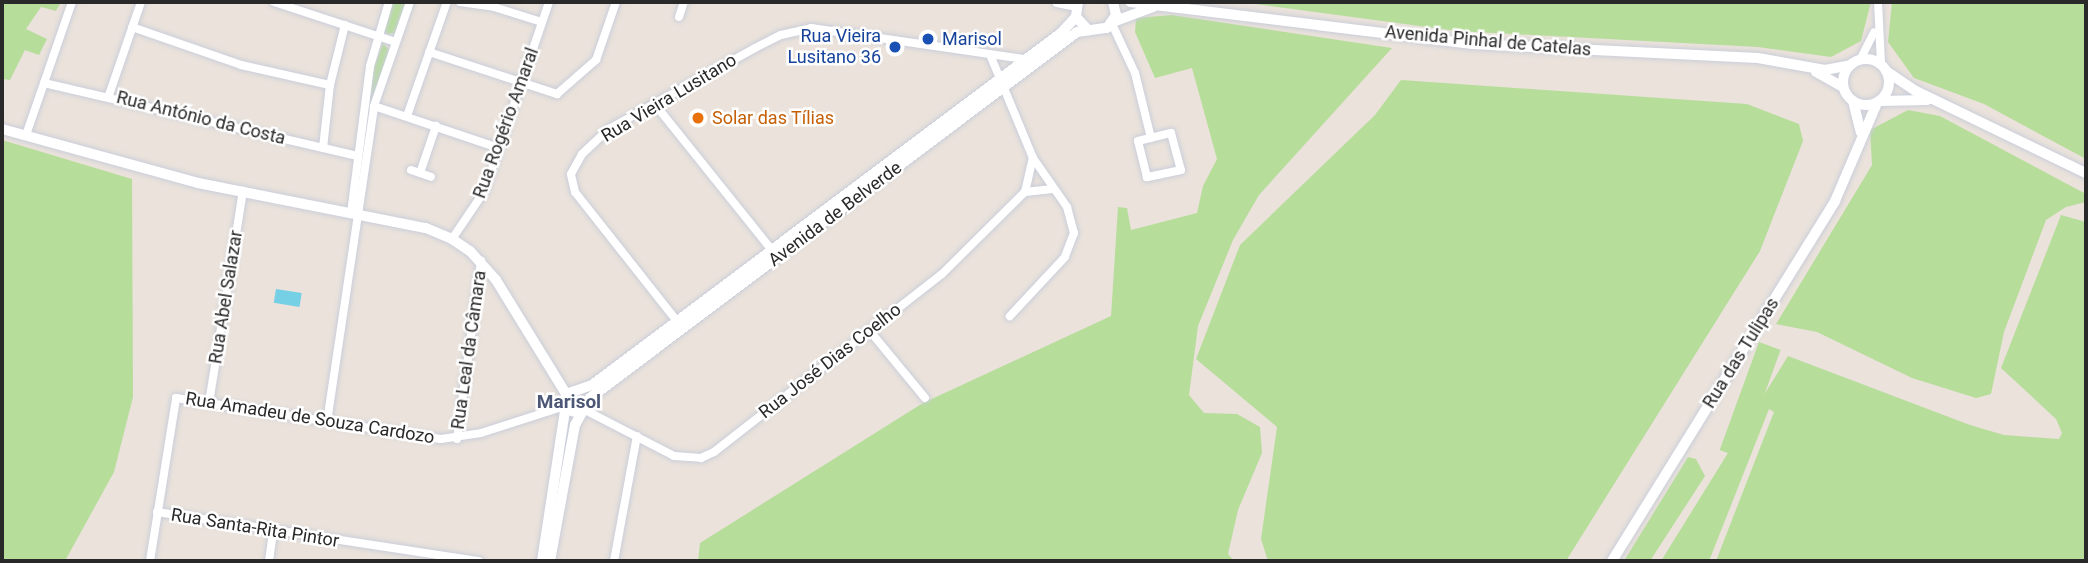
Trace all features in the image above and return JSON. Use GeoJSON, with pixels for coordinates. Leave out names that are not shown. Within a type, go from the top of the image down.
{"type":"FeatureCollection","features":[{"type":"Feature","properties":{"kind":"main road"},"geometry":{"type":"LineString","coordinates":[[1113,23],[1114,2]]}},
{"type":"Feature","properties":{"kind":"main road","name":"Avenida Pinhal de Catelas"},"geometry":{"type":"LineString","coordinates":[[1130,2],[1472,44],[1758,58],[1811,69]]}},
{"type":"Feature","properties":{"kind":"main road","name":"Avenida de Belverde"},"geometry":{"type":"LineString","coordinates":[[582,409],[769,248],[1004,81],[1077,32],[1101,31],[1113,23],[1166,5]]}},
{"type":"Feature","properties":{"kind":"main road"},"geometry":{"type":"LineString","coordinates":[[1077,8],[1088,30]]}},
{"type":"Feature","properties":{"kind":"main road","name":"Avenida de Belverde"},"geometry":{"type":"LineString","coordinates":[[570,393],[592,385],[679,324],[1004,81],[1077,8]]}},
{"type":"Feature","properties":{"kind":"main road"},"geometry":{"type":"LineString","coordinates":[[1843,87],[1856,62]]}},
{"type":"Feature","properties":{"kind":"main road"},"geometry":{"type":"LineString","coordinates":[[1811,69],[1856,62],[1883,67],[1937,101],[2086,173]]}},
{"type":"Feature","properties":{"kind":"main road"},"geometry":{"type":"LineString","coordinates":[[1878,102],[1889,88],[1883,67]]}},
{"type":"Feature","properties":{"kind":"main road"},"geometry":{"type":"LineString","coordinates":[[1811,69],[1843,87],[1853,102],[1937,101]]}},
{"type":"Feature","properties":{"kind":"main road"},"geometry":{"type":"LineString","coordinates":[[550,561],[582,409],[570,393]]}},
{"type":"Feature","properties":{"kind":"main road"},"geometry":{"type":"LineString","coordinates":[[542,561],[564,409],[570,393]]}},
{"type":"Feature","properties":{"kind":"main road"},"geometry":{"type":"LineString","coordinates":[[564,409],[582,409]]}},
{"type":"Feature","properties":{"kind":"street"},"geometry":{"type":"LineString","coordinates":[[26,135],[72,2]]}},
{"type":"Feature","properties":{"kind":"street"},"geometry":{"type":"LineString","coordinates":[[109,95],[141,2]]}},
{"type":"Feature","properties":{"kind":"street"},"geometry":{"type":"LineString","coordinates":[[276,2],[396,42]]}},
{"type":"Feature","properties":{"kind":"street"},"geometry":{"type":"LineString","coordinates":[[355,214],[358,156],[377,36],[389,2]]}},
{"type":"Feature","properties":{"kind":"street"},"geometry":{"type":"LineString","coordinates":[[327,422],[355,214],[374,106],[410,2]]}},
{"type":"Feature","properties":{"kind":"street"},"geometry":{"type":"LineString","coordinates":[[407,116],[447,2]]}},
{"type":"Feature","properties":{"kind":"street"},"geometry":{"type":"LineString","coordinates":[[460,2],[494,7],[542,22]]}},
{"type":"Feature","properties":{"kind":"street","name":"Rua Rogério Amaral"},"geometry":{"type":"LineString","coordinates":[[452,239],[481,199],[549,2]]}},
{"type":"Feature","properties":{"kind":"street"},"geometry":{"type":"LineString","coordinates":[[429,52],[520,84],[560,92],[596,60],[616,2]]}},
{"type":"Feature","properties":{"kind":"street"},"geometry":{"type":"LineString","coordinates":[[679,17],[684,2]]}},
{"type":"Feature","properties":{"kind":"street"},"geometry":{"type":"LineString","coordinates":[[1057,2],[1077,8]]}},
{"type":"Feature","properties":{"kind":"street"},"geometry":{"type":"LineString","coordinates":[[1878,2],[1876,26],[1883,67]]}},
{"type":"Feature","properties":{"kind":"street"},"geometry":{"type":"LineString","coordinates":[[1113,23],[1135,73],[1151,138]]}},
{"type":"Feature","properties":{"kind":"street"},"geometry":{"type":"LineString","coordinates":[[323,148],[330,85],[345,25]]}},
{"type":"Feature","properties":{"kind":"street"},"geometry":{"type":"LineString","coordinates":[[1856,62],[1876,26]]}},
{"type":"Feature","properties":{"kind":"street"},"geometry":{"type":"LineString","coordinates":[[132,27],[242,65],[330,85]]}},
{"type":"Feature","properties":{"kind":"street","name":"Rua Vieira Lusitano"},"geometry":{"type":"LineString","coordinates":[[679,324],[575,192],[571,174],[582,155],[608,129],[781,35],[811,28],[991,58],[1025,59]]}},
{"type":"Feature","properties":{"kind":"street"},"geometry":{"type":"LineString","coordinates":[[991,58],[1004,81],[1033,158],[1073,222],[1072,245],[1010,317]]}},
{"type":"Feature","properties":{"kind":"street","name":"Rua António da Costa"},"geometry":{"type":"LineString","coordinates":[[44,83],[109,95],[226,128],[358,156]]}},
{"type":"Feature","properties":{"kind":"street"},"geometry":{"type":"LineString","coordinates":[[1853,102],[1860,117],[1861,140]]}},
{"type":"Feature","properties":{"kind":"street","name":"Rua das Tulipas"},"geometry":{"type":"LineString","coordinates":[[1612,561],[1835,201],[1878,102]]}},
{"type":"Feature","properties":{"kind":"street"},"geometry":{"type":"LineString","coordinates":[[654,103],[769,248]]}},
{"type":"Feature","properties":{"kind":"street"},"geometry":{"type":"LineString","coordinates":[[374,106],[499,148]]}},
{"type":"Feature","properties":{"kind":"street"},"geometry":{"type":"LineString","coordinates":[[420,173],[436,126]]}},
{"type":"Feature","properties":{"kind":"street"},"geometry":{"type":"LineString","coordinates":[[2,129],[243,191],[426,228],[452,239],[481,261],[570,393]]}},
{"type":"Feature","properties":{"kind":"street"},"geometry":{"type":"LineString","coordinates":[[1171,133],[1181,170],[1147,177],[1138,141],[1151,138],[1171,133]]}},
{"type":"Feature","properties":{"kind":"street"},"geometry":{"type":"LineString","coordinates":[[1033,158],[1025,192],[1053,189]]}},
{"type":"Feature","properties":{"kind":"street"},"geometry":{"type":"LineString","coordinates":[[411,170],[431,177]]}},
{"type":"Feature","properties":{"kind":"street","name":"Rua Abel Salazar"},"geometry":{"type":"LineString","coordinates":[[209,403],[243,191]]}},
{"type":"Feature","properties":{"kind":"street","name":"Rua José Dias Coelho"},"geometry":{"type":"LineString","coordinates":[[582,409],[674,456],[701,458],[942,274],[1025,192]]}},
{"type":"Feature","properties":{"kind":"street","name":"Rua Leal da Câmara"},"geometry":{"type":"LineString","coordinates":[[457,439],[481,261]]}},
{"type":"Feature","properties":{"kind":"street"},"geometry":{"type":"LineString","coordinates":[[869,330],[925,398]]}},
{"type":"Feature","properties":{"kind":"street","name":"Rua Amadeu de Souza Cardozo"},"geometry":{"type":"LineString","coordinates":[[150,561],[176,398],[457,439],[564,409]]}},
{"type":"Feature","properties":{"kind":"street"},"geometry":{"type":"LineString","coordinates":[[614,561],[637,436]]}},
{"type":"Feature","properties":{"kind":"street","name":"Rua Santa-Rita Pintor"},"geometry":{"type":"LineString","coordinates":[[157,512],[479,561]]}},
{"type":"Feature","properties":{"kind":"street"},"geometry":{"type":"LineString","coordinates":[[269,561],[273,531]]}},
{"type":"Feature","properties":{"kind":"green space"},"geometry":{"type":"Polygon","coordinates":[[[2,2],[61,2],[56,11],[41,7],[26,29],[47,39],[39,55],[25,50],[10,80],[2,79],[2,2]]]}},
{"type":"Feature","properties":{"kind":"green space"},"geometry":{"type":"Polygon","coordinates":[[[1241,2],[1871,2],[1861,41],[1831,57],[1758,47],[1457,31],[1241,2]]]}},
{"type":"Feature","properties":{"kind":"green space"},"geometry":{"type":"Polygon","coordinates":[[[1892,2],[2086,2],[2086,159],[1984,104],[1914,78],[1888,42],[1892,2]]]}},
{"type":"Feature","properties":{"kind":"green space"},"geometry":{"type":"Polygon","coordinates":[[[392,4],[405,4],[395,33],[388,34],[384,31],[392,4]]]}},
{"type":"Feature","properties":{"kind":"green space"},"geometry":{"type":"Polygon","coordinates":[[[1172,15],[1392,48],[1259,195],[1233,240],[1198,326],[1189,395],[1204,413],[1237,414],[1260,427],[1262,453],[1238,510],[1228,554],[1234,561],[698,561],[700,543],[923,403],[1111,316],[1118,207],[1127,208],[1131,230],[1197,213],[1203,186],[1217,159],[1192,68],[1155,78],[1135,32],[1136,18],[1172,15]]]}},
{"type":"Feature","properties":{"kind":"green space"},"geometry":{"type":"Polygon","coordinates":[[[383,43],[389,50],[370,104],[356,206],[373,70],[383,43]]]}},
{"type":"Feature","properties":{"kind":"green space"},"geometry":{"type":"Polygon","coordinates":[[[1401,80],[1747,104],[1799,124],[1803,141],[1760,251],[1566,561],[1268,561],[1261,539],[1277,427],[1196,359],[1240,245],[1375,115],[1401,80]]]}},
{"type":"Feature","properties":{"kind":"green space"},"geometry":{"type":"Polygon","coordinates":[[[1908,110],[1940,116],[2086,194],[2086,202],[2066,207],[2046,220],[2004,332],[1991,394],[1976,398],[1912,378],[1817,332],[1776,324],[1872,165],[1870,130],[1908,110]]]}},
{"type":"Feature","properties":{"kind":"green space"},"geometry":{"type":"Polygon","coordinates":[[[2,140],[132,179],[133,397],[114,472],[65,561],[2,561],[2,140]]]}},
{"type":"Feature","properties":{"kind":"green space"},"geometry":{"type":"Polygon","coordinates":[[[2061,215],[2086,222],[2086,561],[1716,561],[1774,412],[1769,409],[1709,561],[1661,561],[1788,356],[1970,425],[2004,435],[2059,439],[2062,433],[2056,419],[2001,368],[2061,215]]]}},
{"type":"Feature","properties":{"kind":"green space"},"geometry":{"type":"Polygon","coordinates":[[[1759,342],[1781,350],[1741,458],[1720,450],[1759,342]]]}},
{"type":"Feature","properties":{"kind":"green space"},"geometry":{"type":"Polygon","coordinates":[[[1688,457],[1696,459],[1705,476],[1650,561],[1624,561],[1688,457]]]}},
{"type":"Feature","properties":{"kind":"water"},"geometry":{"type":"Polygon","coordinates":[[[276,289],[302,293],[299,307],[274,303],[276,289]]]}},
{"type":"Feature","properties":{"kind":"place","name":"Marisol"},"geometry":{"type":"Point","coordinates":[928,39]}},
{"type":"Feature","properties":{"kind":"place","name":"Rua Vieira Lusitano 36"},"geometry":{"type":"Point","coordinates":[895,47]}},
{"type":"Feature","properties":{"kind":"place","name":"Solar das Tílias"},"geometry":{"type":"Point","coordinates":[698,118]}},
{"type":"Feature","properties":{"kind":"district","name":"Marisol"},"geometry":{"type":"Point","coordinates":[569,402]}}]}
